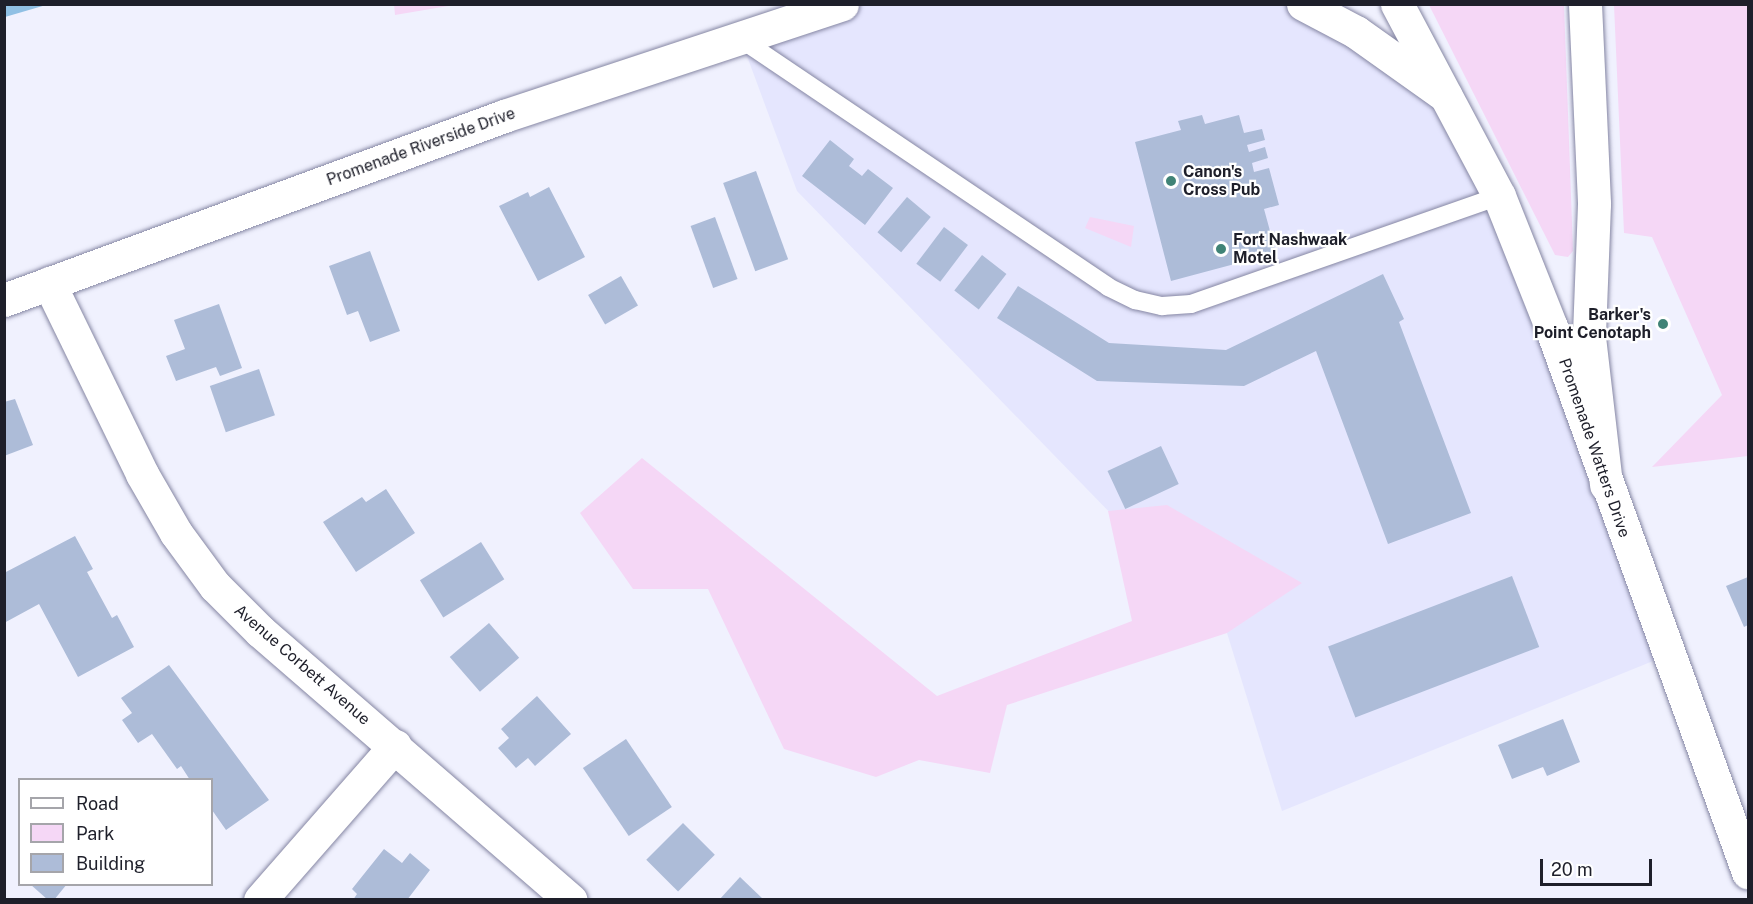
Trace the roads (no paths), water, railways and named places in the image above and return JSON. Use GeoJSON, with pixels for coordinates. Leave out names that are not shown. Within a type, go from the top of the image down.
{"type":"FeatureCollection","features":[{"type":"Feature","properties":{"kind":"main road","name":"Promenade Riverside Drive"},"geometry":{"type":"LineString","coordinates":[[4,300],[504,116],[842,4]]}},
{"type":"Feature","properties":{"kind":"main road"},"geometry":{"type":"LineString","coordinates":[[1302,4],[1356,32],[1446,96]]}},
{"type":"Feature","properties":{"kind":"main road","name":"Promenade Watters Drive"},"geometry":{"type":"LineString","coordinates":[[1397,4],[1499,196],[1551,327],[1606,485],[1749,872]]}},
{"type":"Feature","properties":{"kind":"main road"},"geometry":{"type":"LineString","coordinates":[[1585,4],[1594,204],[1589,337],[1606,485]]}},
{"type":"Feature","properties":{"kind":"main road","name":"Avenue Corbett Avenue"},"geometry":{"type":"LineString","coordinates":[[48,283],[142,474],[176,533],[202,569],[260,631],[571,900]]}},
{"type":"Feature","properties":{"kind":"main road"},"geometry":{"type":"LineString","coordinates":[[260,900],[395,746]]}},
{"type":"Feature","properties":{"kind":"lane"},"geometry":{"type":"LineString","coordinates":[[741,39],[1108,287],[1135,300],[1162,306],[1191,304],[1499,196]]}},
{"type":"Feature","properties":{"kind":"water"},"geometry":{"type":"Polygon","coordinates":[[[5,4],[46,4],[46,5],[5,17],[5,4]]]}},
{"type":"Feature","properties":{"kind":"place","name":"Canon's Cross Pub"},"geometry":{"type":"Point","coordinates":[1171,181]}},
{"type":"Feature","properties":{"kind":"place","name":"Fort Nashwaak Motel"},"geometry":{"type":"Point","coordinates":[1221,249]}},
{"type":"Feature","properties":{"kind":"place","name":"Barker's Point Cenotaph"},"geometry":{"type":"Point","coordinates":[1663,324]}}]}
